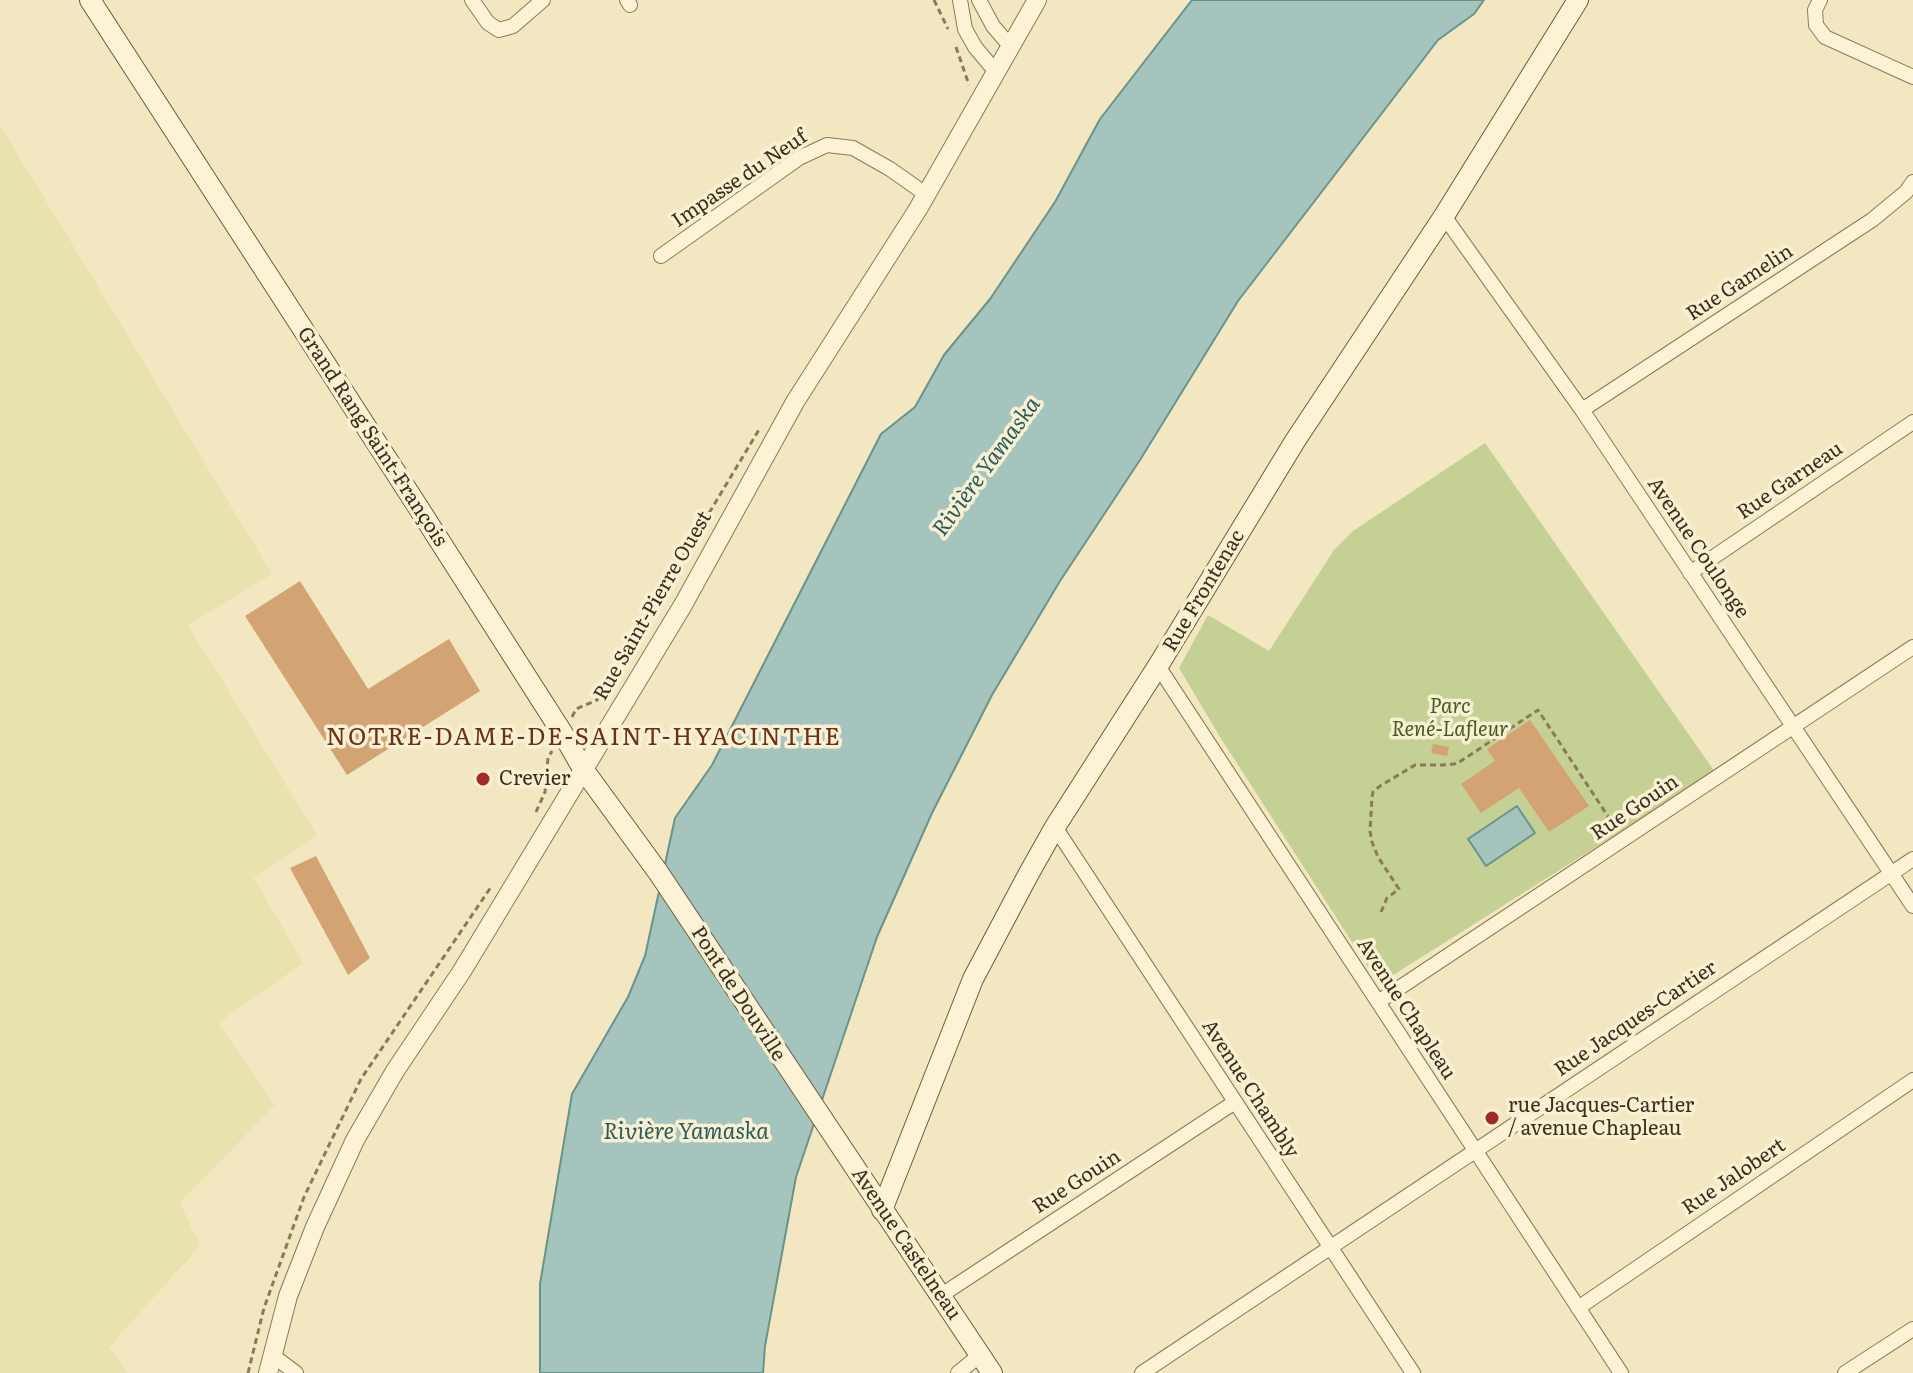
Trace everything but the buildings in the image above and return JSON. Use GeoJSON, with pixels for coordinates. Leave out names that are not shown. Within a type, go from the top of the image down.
{"type":"FeatureCollection","features":[{"type":"Feature","properties":{"kind":"main road","name":"Grand Rang Saint-François"},"geometry":{"type":"LineString","coordinates":[[90,0],[583,769],[658,872]]}},
{"type":"Feature","properties":{"kind":"main road","name":"Rue Frontenac"},"geometry":{"type":"LineString","coordinates":[[882,1210],[973,979],[1055,827],[1158,666],[1295,441],[1444,216],[1578,0]]}},
{"type":"Feature","properties":{"kind":"main road","name":"Pont de Douville"},"geometry":{"type":"LineString","coordinates":[[658,872],[819,1115]]}},
{"type":"Feature","properties":{"kind":"main road","name":"Avenue Castelneau"},"geometry":{"type":"LineString","coordinates":[[819,1115],[992,1373]]}},
{"type":"Feature","properties":{"kind":"street"},"geometry":{"type":"LineString","coordinates":[[472,0],[488,23],[499,30],[513,26],[543,0]]}},
{"type":"Feature","properties":{"kind":"street"},"geometry":{"type":"LineString","coordinates":[[960,0],[965,29],[975,47],[996,72]]}},
{"type":"Feature","properties":{"kind":"street"},"geometry":{"type":"LineString","coordinates":[[979,0],[993,26],[1011,47]]}},
{"type":"Feature","properties":{"kind":"street","name":"Rue Saint-Pierre Ouest"},"geometry":{"type":"LineString","coordinates":[[270,1364],[288,1296],[315,1227],[355,1140],[395,1071],[462,971],[683,605],[795,402],[927,195],[1037,0]]}},
{"type":"Feature","properties":{"kind":"street"},"geometry":{"type":"LineString","coordinates":[[1820,0],[1815,10],[1816,25],[1825,37],[1913,77]]}},
{"type":"Feature","properties":{"kind":"street","name":"Impasse du Neuf"},"geometry":{"type":"LineString","coordinates":[[661,256],[799,158],[827,145],[853,148],[927,195]]}},
{"type":"Feature","properties":{"kind":"street","name":"Rue Gamelin"},"geometry":{"type":"LineString","coordinates":[[1582,410],[1872,220],[1906,192],[1913,182]]}},
{"type":"Feature","properties":{"kind":"street","name":"Avenue Coulonge"},"geometry":{"type":"LineString","coordinates":[[1444,216],[1582,410],[1913,906]]}},
{"type":"Feature","properties":{"kind":"street","name":"Rue Garneau"},"geometry":{"type":"LineString","coordinates":[[1690,573],[1913,422]]}},
{"type":"Feature","properties":{"kind":"street","name":"Rue Gouin"},"geometry":{"type":"LineString","coordinates":[[1378,1002],[1913,647]]}},
{"type":"Feature","properties":{"kind":"street","name":"Avenue Chapleau"},"geometry":{"type":"LineString","coordinates":[[1158,666],[1621,1373]]}},
{"type":"Feature","properties":{"kind":"street","name":"Avenue Chambly"},"geometry":{"type":"LineString","coordinates":[[1055,827],[1413,1373]]}},
{"type":"Feature","properties":{"kind":"street","name":"Rue Jacques-Cartier"},"geometry":{"type":"LineString","coordinates":[[1142,1373],[1913,859]]}},
{"type":"Feature","properties":{"kind":"street","name":"Rue Jalobert"},"geometry":{"type":"LineString","coordinates":[[1578,1308],[1913,1080]]}},
{"type":"Feature","properties":{"kind":"street","name":"Rue Gouin"},"geometry":{"type":"LineString","coordinates":[[940,1296],[1235,1102]]}},
{"type":"Feature","properties":{"kind":"street"},"geometry":{"type":"LineString","coordinates":[[1845,1373],[1913,1329]]}},
{"type":"Feature","properties":{"kind":"street"},"geometry":{"type":"LineString","coordinates":[[958,1373],[980,1355]]}},
{"type":"Feature","properties":{"kind":"street"},"geometry":{"type":"LineString","coordinates":[[270,1364],[296,1373]]}},
{"type":"Feature","properties":{"kind":"path"},"geometry":{"type":"LineString","coordinates":[[934,0],[948,27]]}},
{"type":"Feature","properties":{"kind":"path"},"geometry":{"type":"LineString","coordinates":[[954,41],[969,85]]}},
{"type":"Feature","properties":{"kind":"path"},"geometry":{"type":"LineString","coordinates":[[533,821],[545,792],[548,758],[576,709],[597,700],[764,421]]}},
{"type":"Feature","properties":{"kind":"path"},"geometry":{"type":"LineString","coordinates":[[1381,912],[1387,898],[1399,889],[1372,842],[1373,792],[1415,765],[1443,765],[1461,761],[1538,710],[1623,839]]}},
{"type":"Feature","properties":{"kind":"path"},"geometry":{"type":"LineString","coordinates":[[248,1373],[264,1308],[304,1197],[361,1079],[491,887]]}},
{"type":"Feature","properties":{"kind":"shaded area"},"geometry":{"type":"Polygon","coordinates":[[[0,125],[272,574],[188,625],[317,835],[254,878],[303,963],[218,1023],[275,1105],[180,1203],[200,1246],[109,1347],[128,1373],[0,1373],[0,125]]]}},
{"type":"Feature","properties":{"kind":"green space","name":"Parc René-Lafleur"},"geometry":{"type":"Polygon","coordinates":[[[1485,443],[1715,772],[1379,984],[1179,668],[1208,615],[1269,651],[1334,550],[1353,531],[1485,443]]]}},
{"type":"Feature","properties":{"kind":"water","name":"Rivière Yamaska"},"geometry":{"type":"Polygon","coordinates":[[[1192,0],[1484,0],[1474,14],[1438,40],[1238,301],[1140,460],[1060,581],[992,695],[932,813],[877,937],[796,1177],[765,1346],[763,1373],[540,1373],[540,1284],[572,1094],[628,997],[645,956],[675,818],[712,765],[881,434],[915,407],[944,355],[990,299],[1055,202],[1100,119],[1192,0]]]}},
{"type":"Feature","properties":{"kind":"water"},"geometry":{"type":"Polygon","coordinates":[[[1517,806],[1535,833],[1486,866],[1468,839],[1517,806]]]}},
{"type":"Feature","properties":{"kind":"place","name":"Crevier"},"geometry":{"type":"Point","coordinates":[483,779]}},
{"type":"Feature","properties":{"kind":"place","name":"rue Jacques-Cartier / avenue Chapleau"},"geometry":{"type":"Point","coordinates":[1492,1118]}},
{"type":"Feature","properties":{"kind":"district","name":"NOTRE-DAME-DE-SAINT-HYACINTHE"},"geometry":{"type":"Point","coordinates":[584,738]}}]}
